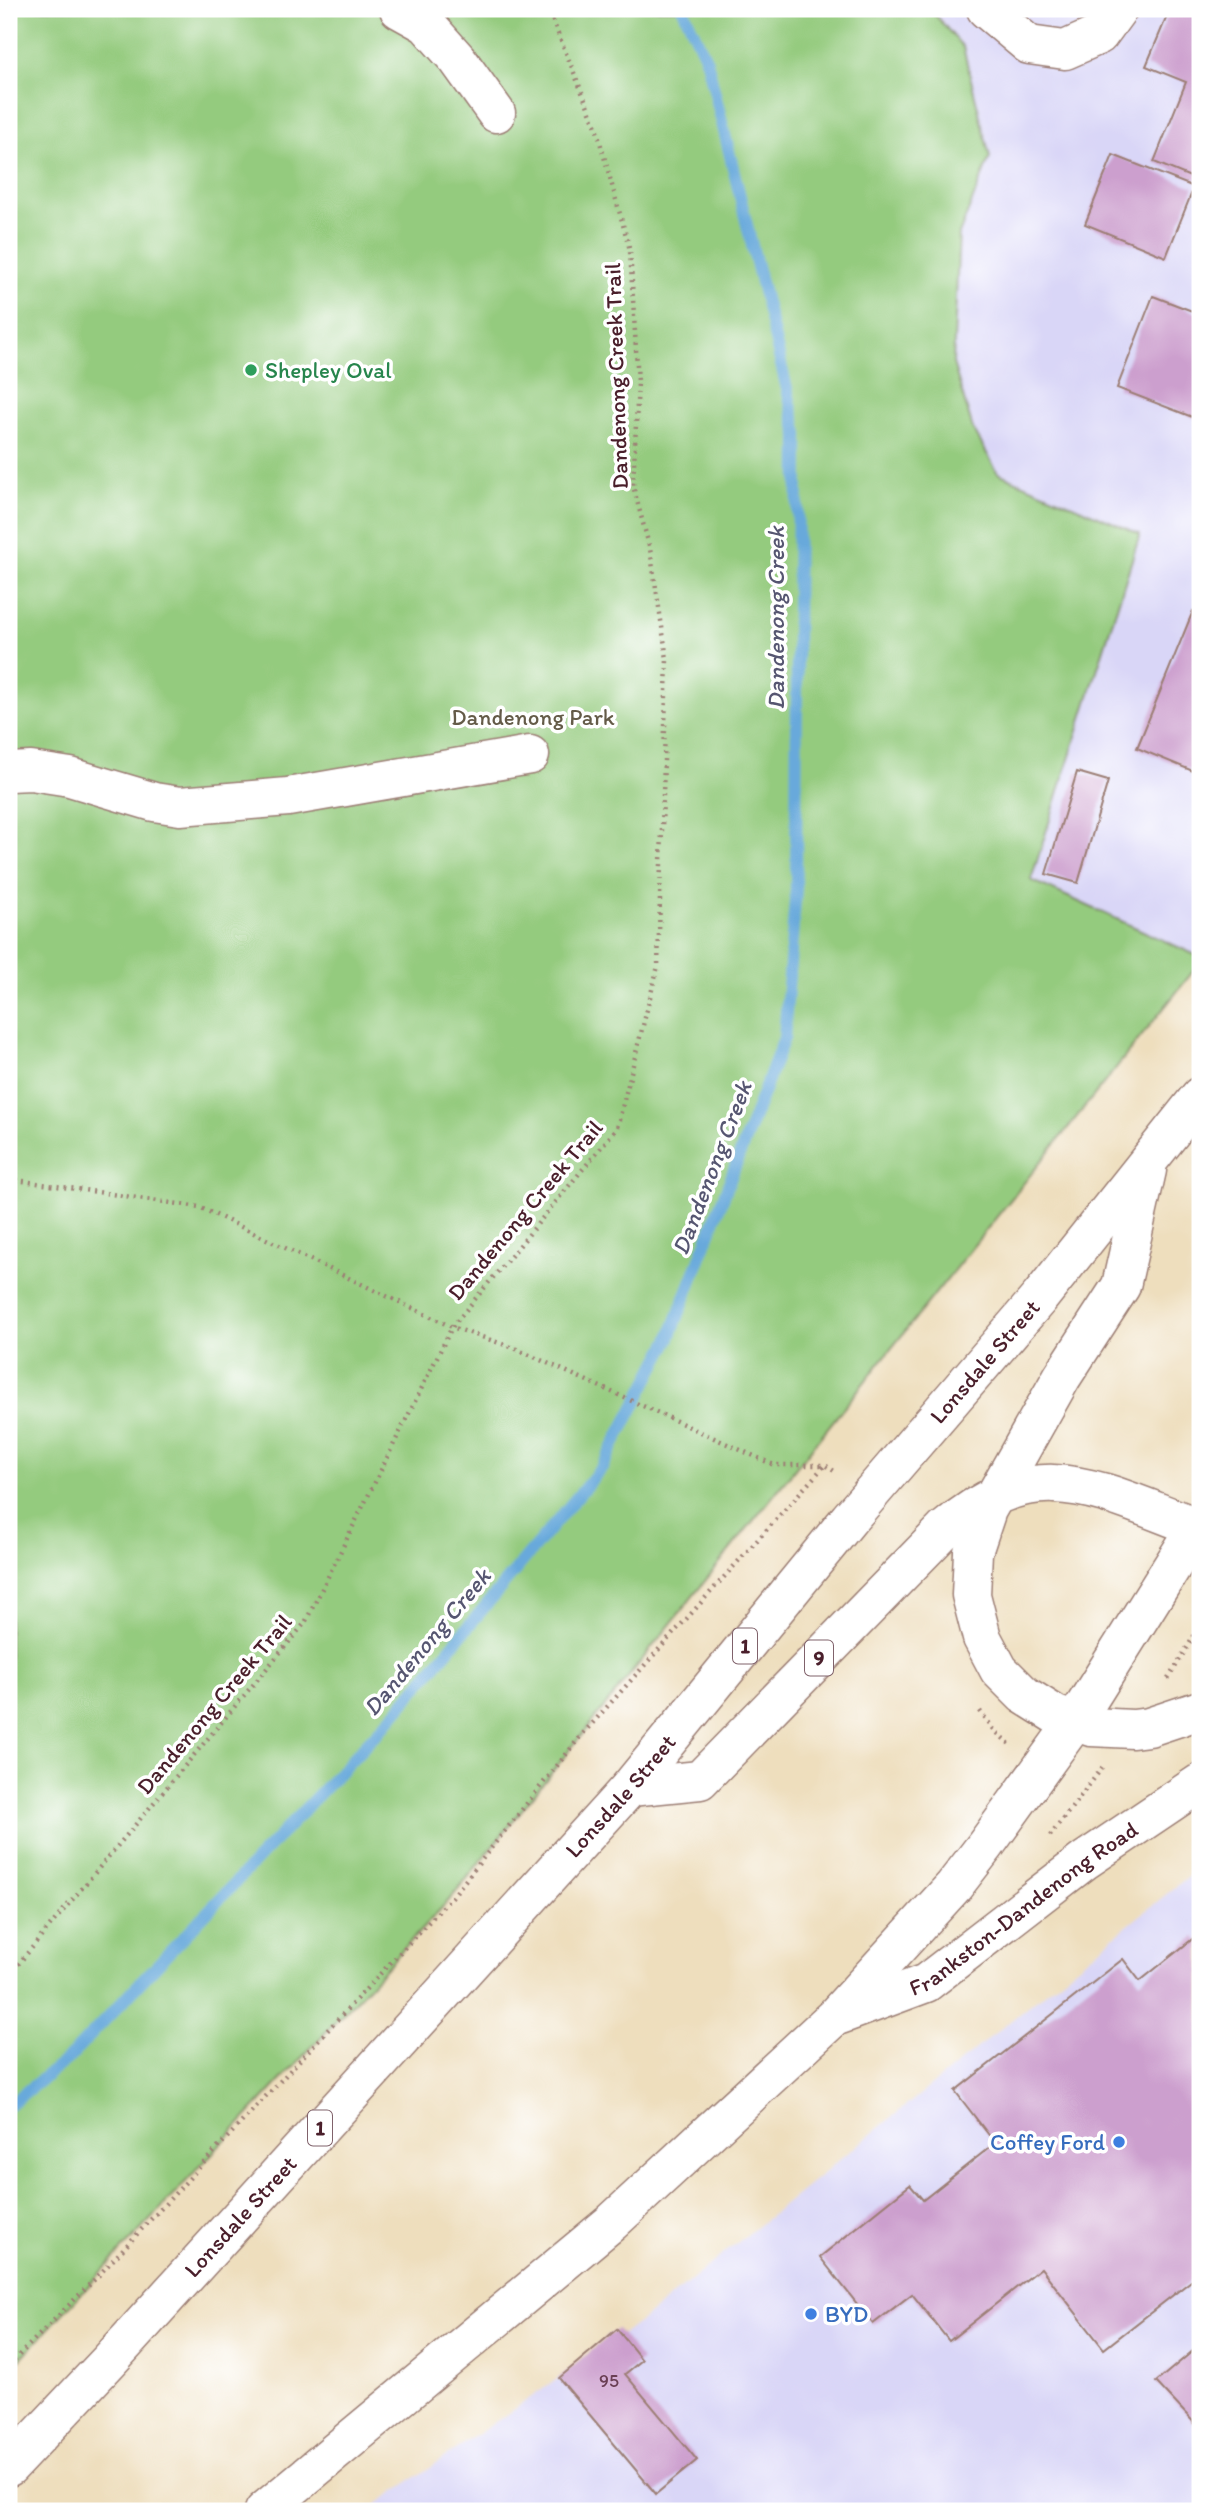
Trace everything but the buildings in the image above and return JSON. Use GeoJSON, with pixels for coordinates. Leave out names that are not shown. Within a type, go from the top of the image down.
{"type":"FeatureCollection","features":[{"type":"Feature","properties":{"kind":"main road"},"geometry":{"type":"LineString","coordinates":[[399,9],[426,24],[458,60],[496,113]]}},
{"type":"Feature","properties":{"kind":"main road"},"geometry":{"type":"LineString","coordinates":[[986,9],[1029,45],[1065,50],[1099,35],[1118,9]]}},
{"type":"Feature","properties":{"kind":"main road"},"geometry":{"type":"LineString","coordinates":[[9,772],[31,771],[70,777],[155,802],[180,806],[288,797],[530,755]]}},
{"type":"Feature","properties":{"kind":"main road","name":"Lonsdale Street"},"geometry":{"type":"LineString","coordinates":[[9,2467],[128,2341],[629,1787],[849,1519],[1040,1297],[1200,1096]]}},
{"type":"Feature","properties":{"kind":"main road"},"geometry":{"type":"LineString","coordinates":[[1149,1159],[1121,1286],[1062,1377],[996,1495],[976,1537],[971,1565],[971,1595],[982,1638],[991,1659],[1011,1684],[1042,1708],[1074,1723],[1102,1728],[1140,1728],[1200,1710]]}},
{"type":"Feature","properties":{"kind":"main road","name":"9"},"geometry":{"type":"LineString","coordinates":[[629,1787],[700,1780],[944,1530],[976,1505],[996,1495],[1036,1484],[1076,1485],[1199,1525]]}},
{"type":"Feature","properties":{"kind":"main road"},"geometry":{"type":"LineString","coordinates":[[264,2511],[611,2223],[834,2017],[954,1886],[1074,1723],[1199,1525]]}},
{"type":"Feature","properties":{"kind":"main road","name":"Frankston-Dandenong Road"},"geometry":{"type":"LineString","coordinates":[[834,2017],[926,1983],[1084,1861],[1200,1783]]}},
{"type":"Feature","properties":{"kind":"path","name":"Dandenong Creek Trail"},"geometry":{"type":"LineString","coordinates":[[9,1975],[305,1623],[452,1326],[617,1129],[657,966],[667,659],[650,549],[633,486],[638,382],[630,250],[595,124],[548,9]]}},
{"type":"Feature","properties":{"kind":"path"},"geometry":{"type":"LineString","coordinates":[[9,1179],[199,1207],[452,1326],[514,1348],[774,1465]]}},
{"type":"Feature","properties":{"kind":"path"},"geometry":{"type":"LineString","coordinates":[[9,2365],[97,2277],[452,1897],[580,1737],[825,1465]]}},
{"type":"Feature","properties":{"kind":"shaded area"},"geometry":{"type":"Polygon","coordinates":[[[932,9],[1200,9],[1200,957],[1031,880],[1140,534],[998,473],[973,429],[953,363],[959,234],[990,157],[963,47],[932,9]]]}},
{"type":"Feature","properties":{"kind":"shaded area"},"geometry":{"type":"Polygon","coordinates":[[[1200,1867],[1200,2511],[367,2511],[641,2321],[1200,1867]]]}},
{"type":"Feature","properties":{"kind":"green space","name":"Dandenong Park"},"geometry":{"type":"Polygon","coordinates":[[[9,9],[930,9],[963,47],[990,157],[959,234],[953,363],[973,429],[998,473],[1140,534],[1031,880],[1200,957],[1200,963],[452,1897],[9,2371],[9,9]]]}},
{"type":"Feature","properties":{"kind":"waterway","name":"Dandenong Creek"},"geometry":{"type":"LineString","coordinates":[[9,2105],[70,2057],[393,1716],[603,1466],[669,1340],[784,1038],[796,888],[798,434],[707,61],[683,9]]}},
{"type":"Feature","properties":{"kind":"place","name":"Shepley Oval"},"geometry":{"type":"Point","coordinates":[251,370]}},
{"type":"Feature","properties":{"kind":"place","name":"Coffey Ford"},"geometry":{"type":"Point","coordinates":[1119,2142]}},
{"type":"Feature","properties":{"kind":"place","name":"BYD"},"geometry":{"type":"Point","coordinates":[811,2314]}}]}
